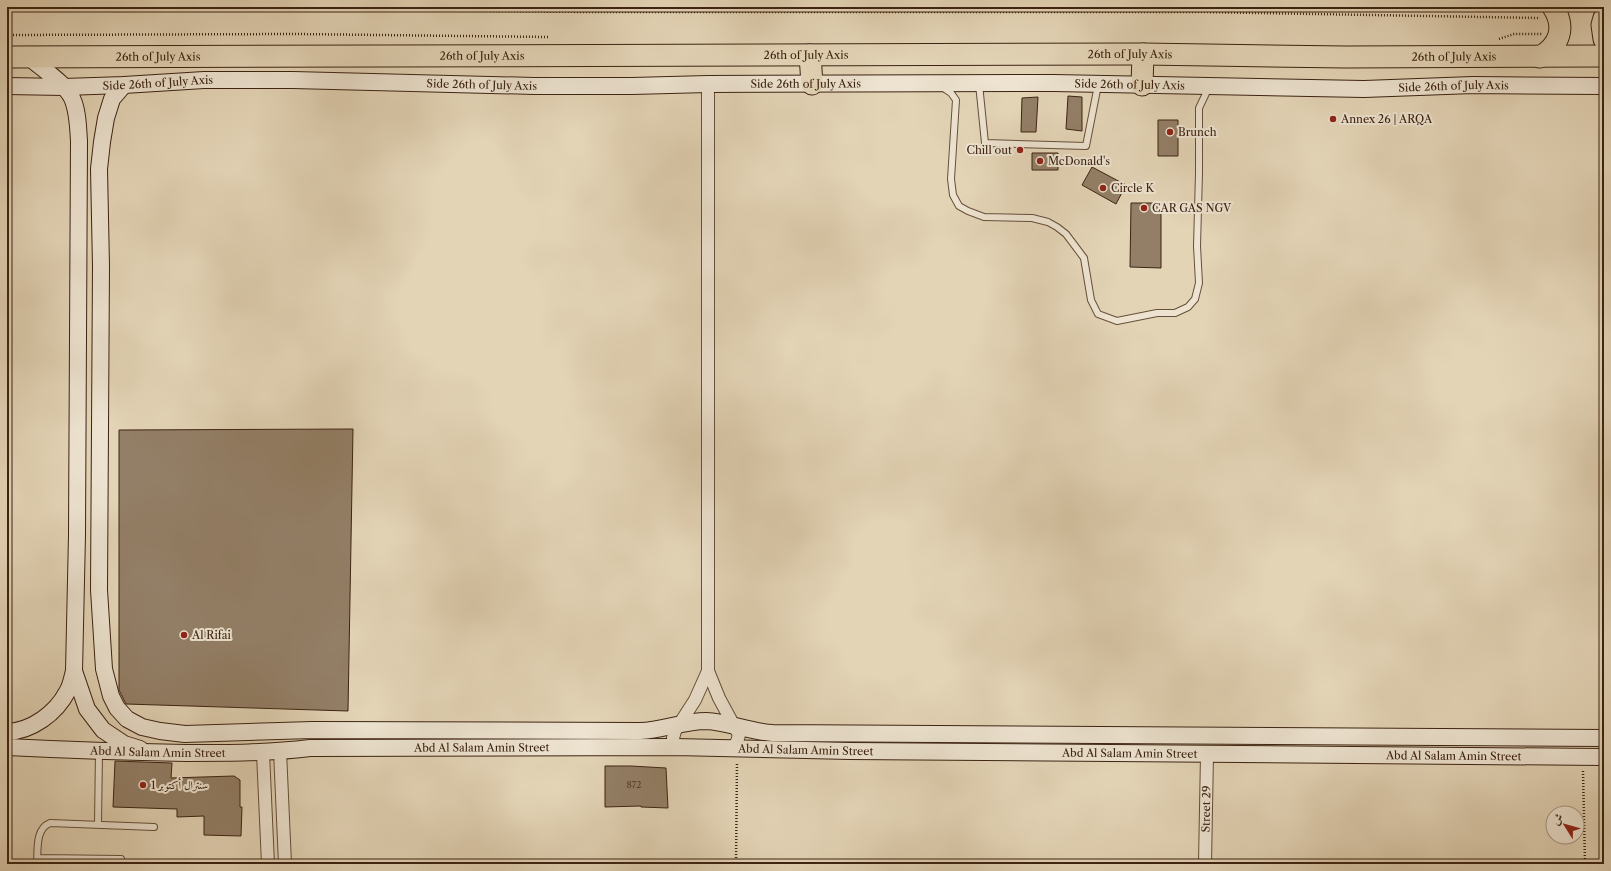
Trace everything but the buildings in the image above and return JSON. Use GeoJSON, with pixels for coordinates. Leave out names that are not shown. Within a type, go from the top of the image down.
{"type":"FeatureCollection","features":[{"type":"Feature","properties":{"kind":"highway"},"geometry":{"type":"LineString","coordinates":[[1540,57],[1548,52],[1555,44],[1559,34],[1560,24],[1558,14],[1548,13]]}},
{"type":"Feature","properties":{"kind":"highway"},"geometry":{"type":"LineString","coordinates":[[1604,18],[1602,25],[1604,39]]}},
{"type":"Feature","properties":{"kind":"highway"},"geometry":{"type":"LineString","coordinates":[[1142,85],[1143,54]]}},
{"type":"Feature","properties":{"kind":"highway","name":"26th of July Axis"},"geometry":{"type":"LineString","coordinates":[[7,56],[1143,54],[1345,57],[1604,56]]}},
{"type":"Feature","properties":{"kind":"highway"},"geometry":{"type":"LineString","coordinates":[[810,55],[812,84]]}},
{"type":"Feature","properties":{"kind":"street"},"geometry":{"type":"LineString","coordinates":[[7,732],[29,727],[47,716],[55,709],[68,690],[74,671],[77,536],[79,143],[76,110],[72,97],[64,87],[29,57]]}},
{"type":"Feature","properties":{"kind":"street","name":"Side 26th of July Axis"},"geometry":{"type":"LineString","coordinates":[[7,86],[64,87],[204,80],[286,80],[541,86],[708,84],[1098,84],[1364,89],[1474,85],[1604,86]]}},
{"type":"Feature","properties":{"kind":"street"},"geometry":{"type":"LineString","coordinates":[[675,747],[672,738],[675,731],[695,700],[708,671],[708,84]]}},
{"type":"Feature","properties":{"kind":"street","name":"Abd Al Salam Amin Street"},"geometry":{"type":"LineString","coordinates":[[124,85],[112,99],[106,118],[100,169],[99,590],[104,669],[111,696],[117,708],[127,719],[142,727],[185,734],[312,730],[640,731],[665,728],[681,723],[708,721],[773,734],[1604,738]]}},
{"type":"Feature","properties":{"kind":"street"},"geometry":{"type":"LineString","coordinates":[[79,143],[102,142]]}},
{"type":"Feature","properties":{"kind":"street"},"geometry":{"type":"LineString","coordinates":[[78,390],[100,390]]}},
{"type":"Feature","properties":{"kind":"street"},"geometry":{"type":"LineString","coordinates":[[77,536],[100,536]]}},
{"type":"Feature","properties":{"kind":"street"},"geometry":{"type":"LineString","coordinates":[[74,671],[87,709],[103,730],[124,744],[152,752]]}},
{"type":"Feature","properties":{"kind":"street"},"geometry":{"type":"LineString","coordinates":[[708,671],[734,726],[738,731],[738,739],[734,749]]}},
{"type":"Feature","properties":{"kind":"street"},"geometry":{"type":"LineString","coordinates":[[1008,752],[1010,735]]}},
{"type":"Feature","properties":{"kind":"street","name":"Abd Al Salam Amin Street"},"geometry":{"type":"LineString","coordinates":[[7,747],[99,752],[263,753],[310,748],[675,747],[734,749],[1207,754],[1604,756]]}},
{"type":"Feature","properties":{"kind":"street"},"geometry":{"type":"LineString","coordinates":[[280,751],[285,864]]}},
{"type":"Feature","properties":{"kind":"street"},"geometry":{"type":"LineString","coordinates":[[263,753],[268,864]]}},
{"type":"Feature","properties":{"kind":"street","name":"Street 29"},"geometry":{"type":"LineString","coordinates":[[1205,864],[1207,754]]}},
{"type":"Feature","properties":{"kind":"lane"},"geometry":{"type":"LineString","coordinates":[[938,84],[951,93],[956,100],[951,179],[953,195],[959,206],[984,217],[1032,218],[1048,222],[1058,227],[1066,234],[1084,258],[1091,300],[1098,314],[1117,321],[1157,313],[1175,313],[1188,307],[1195,299],[1199,283],[1197,246],[1200,173],[1199,108],[1210,86]]}},
{"type":"Feature","properties":{"kind":"lane"},"geometry":{"type":"LineString","coordinates":[[979,84],[986,143],[1086,146],[1098,84]]}},
{"type":"Feature","properties":{"kind":"lane"},"geometry":{"type":"LineString","coordinates":[[98,824],[99,752]]}},
{"type":"Feature","properties":{"kind":"lane"},"geometry":{"type":"LineString","coordinates":[[121,859],[37,861],[40,831],[46,824],[50,823],[154,827]]}},
{"type":"Feature","properties":{"kind":"path"},"geometry":{"type":"LineString","coordinates":[[7,10],[126,11],[267,9],[586,12],[1185,11],[1440,15],[1548,13]]}},
{"type":"Feature","properties":{"kind":"path"},"geometry":{"type":"LineString","coordinates":[[7,35],[296,34],[554,37]]}},
{"type":"Feature","properties":{"kind":"path"},"geometry":{"type":"LineString","coordinates":[[1498,39],[1514,34],[1549,34]]}},
{"type":"Feature","properties":{"kind":"path"},"geometry":{"type":"LineString","coordinates":[[734,749],[736,864]]}},
{"type":"Feature","properties":{"kind":"path"},"geometry":{"type":"LineString","coordinates":[[1583,756],[1585,864]]}},
{"type":"Feature","properties":{"kind":"place","name":"Annex 26 | ARQA"},"geometry":{"type":"Point","coordinates":[1333,119]}},
{"type":"Feature","properties":{"kind":"place","name":"Brunch"},"geometry":{"type":"Point","coordinates":[1170,132]}},
{"type":"Feature","properties":{"kind":"place","name":"Chill out"},"geometry":{"type":"Point","coordinates":[1020,150]}},
{"type":"Feature","properties":{"kind":"place","name":"McDonald's"},"geometry":{"type":"Point","coordinates":[1040,161]}},
{"type":"Feature","properties":{"kind":"place","name":"Circle K"},"geometry":{"type":"Point","coordinates":[1103,188]}},
{"type":"Feature","properties":{"kind":"place","name":"CAR GAS NGV"},"geometry":{"type":"Point","coordinates":[1144,208]}},
{"type":"Feature","properties":{"kind":"place","name":"Al Rifai"},"geometry":{"type":"Point","coordinates":[184,635]}},
{"type":"Feature","properties":{"kind":"place","name":"سنترال أكتوبر 1"},"geometry":{"type":"Point","coordinates":[143,785]}}]}
